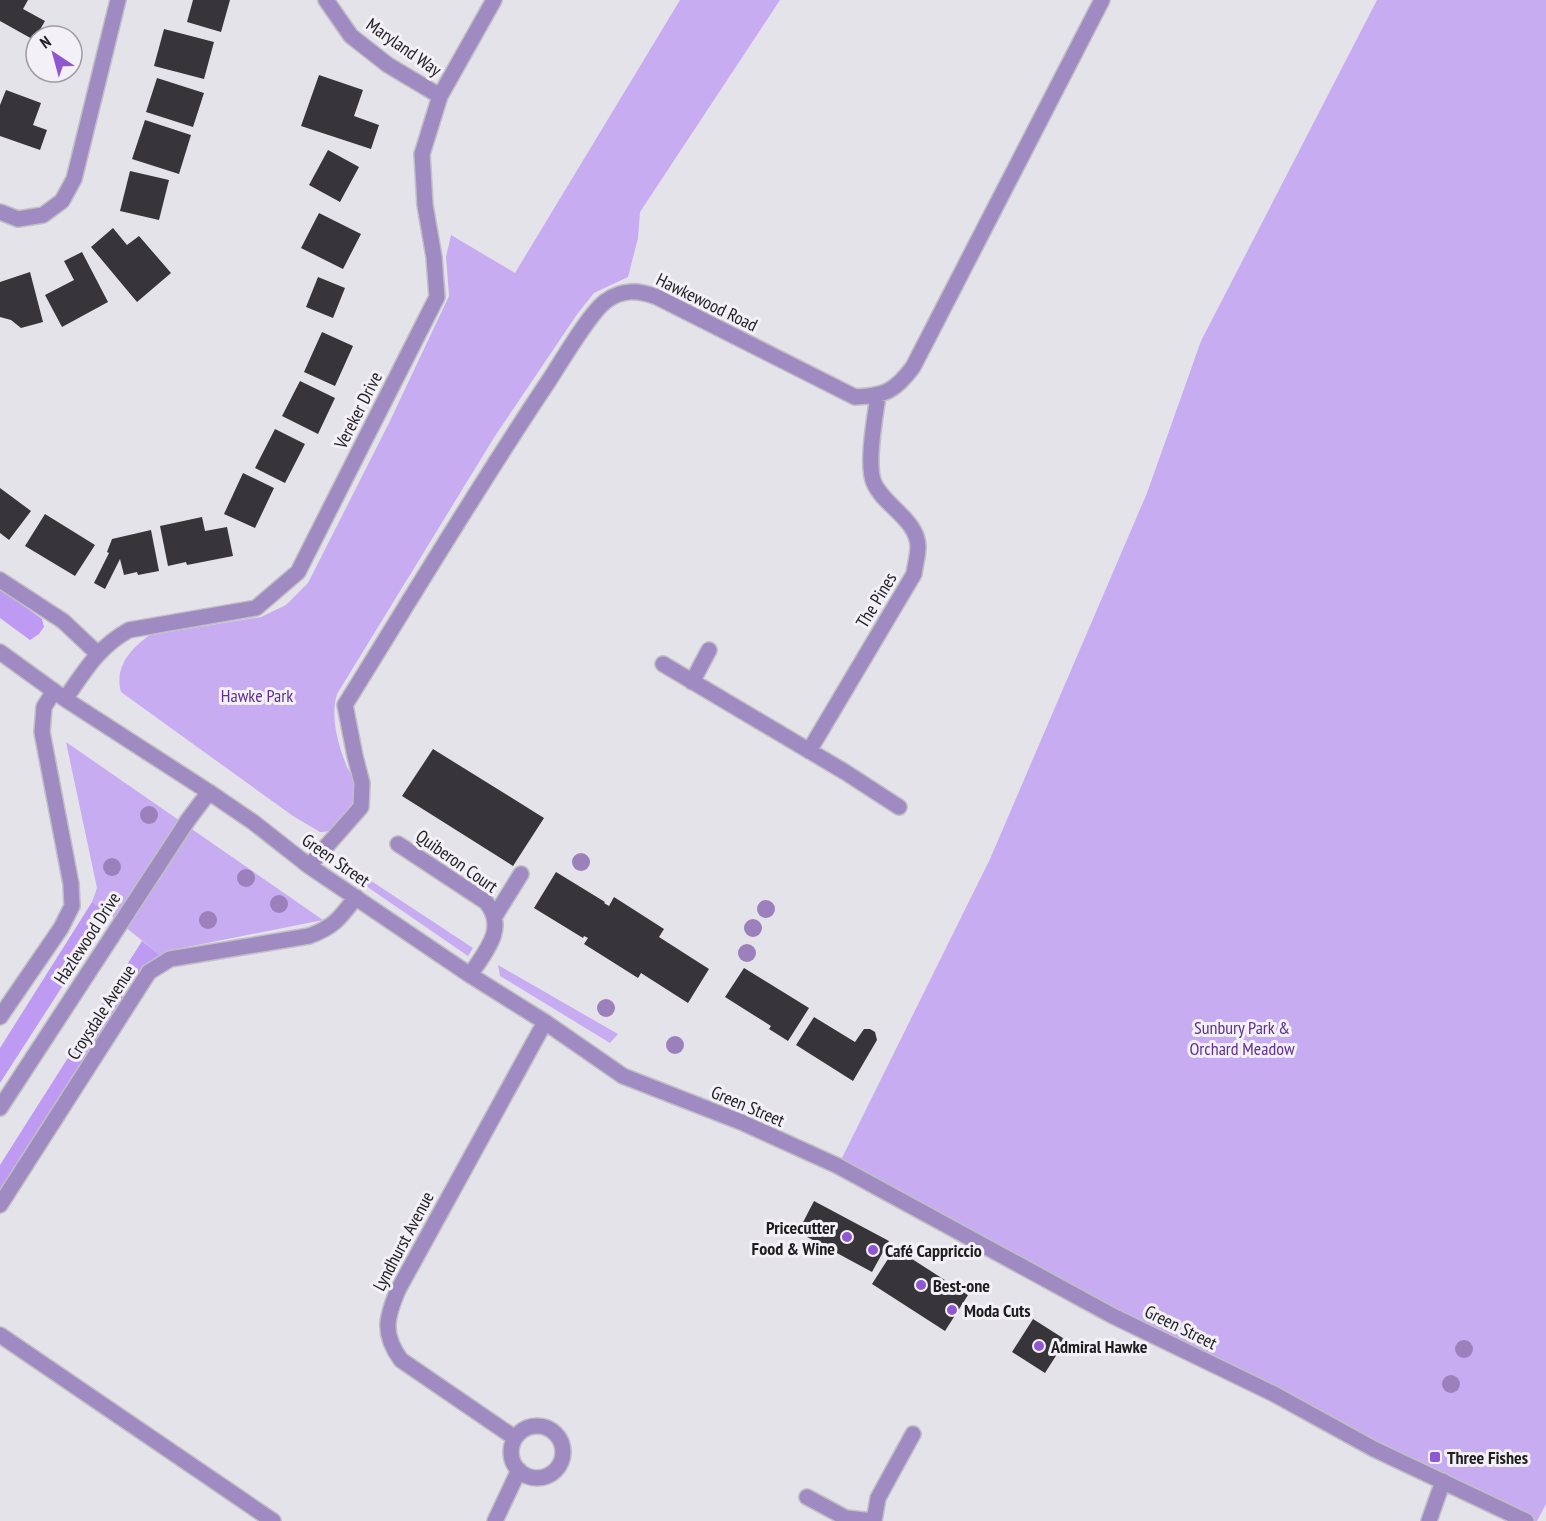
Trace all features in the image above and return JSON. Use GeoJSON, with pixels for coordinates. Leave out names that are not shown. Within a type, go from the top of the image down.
{"type":"FeatureCollection","features":[{"type":"Feature","properties":{"kind":"street"},"geometry":{"type":"LineString","coordinates":[[0,212],[18,219],[43,215],[62,201],[74,179],[118,0]]}},
{"type":"Feature","properties":{"kind":"street","name":"Maryland Way"},"geometry":{"type":"LineString","coordinates":[[326,0],[351,36],[388,65],[440,96]]}},
{"type":"Feature","properties":{"kind":"street","name":"Vereker Drive"},"geometry":{"type":"LineString","coordinates":[[60,695],[97,653],[112,640],[129,630],[256,608],[298,572],[437,297],[434,257],[425,205],[422,154],[440,96],[494,0]]}},
{"type":"Feature","properties":{"kind":"street"},"geometry":{"type":"LineString","coordinates":[[878,396],[899,386],[913,367],[1102,0]]}},
{"type":"Feature","properties":{"kind":"street","name":"Hawkewood Road"},"geometry":{"type":"LineString","coordinates":[[309,866],[361,807],[362,783],[345,705],[506,445],[588,322],[604,302],[626,291],[643,292],[855,397],[878,396]]}},
{"type":"Feature","properties":{"kind":"street","name":"The Pines"},"geometry":{"type":"LineString","coordinates":[[809,751],[914,574],[918,545],[914,532],[905,519],[881,495],[873,482],[870,468],[878,396]]}},
{"type":"Feature","properties":{"kind":"street"},"geometry":{"type":"LineString","coordinates":[[0,580],[63,621],[97,653]]}},
{"type":"Feature","properties":{"kind":"street"},"geometry":{"type":"LineString","coordinates":[[692,682],[709,650]]}},
{"type":"Feature","properties":{"kind":"street","name":"Green Street"},"geometry":{"type":"LineString","coordinates":[[0,652],[60,695],[253,822],[309,866],[623,1076],[741,1122],[838,1166],[1113,1316],[1274,1394],[1374,1449],[1526,1521]]}},
{"type":"Feature","properties":{"kind":"street"},"geometry":{"type":"LineString","coordinates":[[663,664],[845,772],[899,807]]}},
{"type":"Feature","properties":{"kind":"street"},"geometry":{"type":"LineString","coordinates":[[0,1017],[61,928],[72,906],[71,884],[42,732],[44,707],[60,695]]}},
{"type":"Feature","properties":{"kind":"street","name":"Hazlewood Drive"},"geometry":{"type":"LineString","coordinates":[[0,1108],[181,830],[209,792]]}},
{"type":"Feature","properties":{"kind":"street","name":"Quiberon Court"},"geometry":{"type":"LineString","coordinates":[[398,844],[486,902],[495,916],[494,934],[470,975]]}},
{"type":"Feature","properties":{"kind":"street"},"geometry":{"type":"LineString","coordinates":[[495,916],[521,874]]}},
{"type":"Feature","properties":{"kind":"street","name":"Croysdale Avenue"},"geometry":{"type":"LineString","coordinates":[[0,1205],[149,972],[170,959],[317,933],[336,923],[356,897]]}},
{"type":"Feature","properties":{"kind":"street","name":"Lyndhurst Avenue"},"geometry":{"type":"LineString","coordinates":[[515,1438],[401,1360],[390,1345],[387,1325],[389,1309],[398,1290],[545,1022]]}},
{"type":"Feature","properties":{"kind":"street"},"geometry":{"type":"LineString","coordinates":[[0,1335],[273,1521]]}},
{"type":"Feature","properties":{"kind":"street"},"geometry":{"type":"LineString","coordinates":[[537,1426],[553,1432],[558,1438],[563,1454],[561,1462],[550,1475],[534,1478],[519,1470],[511,1455],[515,1438],[528,1428],[537,1426]]}},
{"type":"Feature","properties":{"kind":"street"},"geometry":{"type":"LineString","coordinates":[[807,1497],[846,1518],[874,1521],[878,1498],[913,1434]]}},
{"type":"Feature","properties":{"kind":"street"},"geometry":{"type":"LineString","coordinates":[[495,1521],[519,1470]]}},
{"type":"Feature","properties":{"kind":"street"},"geometry":{"type":"LineString","coordinates":[[1429,1521],[1443,1481]]}},
{"type":"Feature","properties":{"kind":"green space","name":"Hawke Park"},"geometry":{"type":"Polygon","coordinates":[[[680,0],[780,0],[640,212],[638,238],[628,277],[594,293],[578,313],[495,436],[337,694],[334,712],[336,731],[355,784],[355,791],[351,807],[346,815],[334,828],[320,832],[293,816],[121,692],[119,683],[122,666],[136,646],[150,635],[261,617],[286,605],[308,583],[389,423],[449,296],[446,257],[451,235],[515,273],[680,0]]]}},
{"type":"Feature","properties":{"kind":"green space","name":"Sunbury Park & Orchard Meadow"},"geometry":{"type":"Polygon","coordinates":[[[1377,0],[1546,0],[1546,1504],[1537,1521],[1526,1521],[838,1166],[990,859],[1147,493],[1201,341],[1377,0]]]}},
{"type":"Feature","properties":{"kind":"green space"},"geometry":{"type":"Polygon","coordinates":[[[66,742],[323,920],[167,951],[160,955],[92,902],[97,888],[66,742]]]}},
{"type":"Feature","properties":{"kind":"green space"},"geometry":{"type":"Polygon","coordinates":[[[347,865],[473,948],[468,956],[350,875],[347,865]]]}},
{"type":"Feature","properties":{"kind":"green space"},"geometry":{"type":"Polygon","coordinates":[[[498,965],[618,1034],[610,1043],[500,976],[498,965]]]}},
{"type":"Feature","properties":{"kind":"shaded area"},"geometry":{"type":"Polygon","coordinates":[[[0,589],[42,619],[44,627],[39,634],[30,640],[0,618],[0,589]]]}},
{"type":"Feature","properties":{"kind":"shaded area"},"geometry":{"type":"Polygon","coordinates":[[[92,902],[109,914],[0,1083],[0,1048],[92,902]]]}},
{"type":"Feature","properties":{"kind":"shaded area"},"geometry":{"type":"Polygon","coordinates":[[[142,941],[160,955],[145,967],[0,1197],[0,1165],[142,941]]]}},
{"type":"Feature","properties":{"kind":"building"},"geometry":{"type":"Polygon","coordinates":[[[0,0],[28,0],[23,9],[45,21],[43,24],[24,24],[24,34],[0,21],[0,0]]]}},
{"type":"Feature","properties":{"kind":"building"},"geometry":{"type":"Polygon","coordinates":[[[193,0],[230,0],[221,32],[187,22],[193,0]]]}},
{"type":"Feature","properties":{"kind":"building"},"geometry":{"type":"Polygon","coordinates":[[[164,29],[214,42],[204,79],[154,66],[164,29]]]}},
{"type":"Feature","properties":{"kind":"building"},"geometry":{"type":"Polygon","coordinates":[[[319,75],[363,90],[354,116],[379,125],[371,149],[301,126],[319,75]]]}},
{"type":"Feature","properties":{"kind":"building"},"geometry":{"type":"Polygon","coordinates":[[[157,78],[204,93],[193,127],[146,112],[157,78]]]}},
{"type":"Feature","properties":{"kind":"building"},"geometry":{"type":"Polygon","coordinates":[[[6,90],[41,103],[33,125],[47,130],[40,150],[0,136],[0,105],[6,90]]]}},
{"type":"Feature","properties":{"kind":"building"},"geometry":{"type":"Polygon","coordinates":[[[145,120],[191,135],[179,174],[132,159],[145,120]]]}},
{"type":"Feature","properties":{"kind":"building"},"geometry":{"type":"Polygon","coordinates":[[[328,150],[359,167],[340,202],[309,185],[328,150]]]}},
{"type":"Feature","properties":{"kind":"building"},"geometry":{"type":"Polygon","coordinates":[[[130,171],[169,180],[159,220],[120,211],[130,171]]]}},
{"type":"Feature","properties":{"kind":"building"},"geometry":{"type":"Polygon","coordinates":[[[319,213],[361,234],[343,269],[301,248],[319,213]]]}},
{"type":"Feature","properties":{"kind":"building"},"geometry":{"type":"Polygon","coordinates":[[[113,228],[127,245],[139,236],[171,273],[137,302],[91,247],[113,228]]]}},
{"type":"Feature","properties":{"kind":"building"},"geometry":{"type":"Polygon","coordinates":[[[82,252],[108,302],[62,327],[45,295],[74,280],[64,261],[82,252]]]}},
{"type":"Feature","properties":{"kind":"building"},"geometry":{"type":"Polygon","coordinates":[[[30,272],[43,322],[21,328],[11,320],[0,317],[0,282],[30,272]]]}},
{"type":"Feature","properties":{"kind":"building"},"geometry":{"type":"Polygon","coordinates":[[[318,277],[345,288],[333,318],[306,307],[318,277]]]}},
{"type":"Feature","properties":{"kind":"building"},"geometry":{"type":"Polygon","coordinates":[[[322,332],[353,346],[335,386],[304,372],[322,332]]]}},
{"type":"Feature","properties":{"kind":"building"},"geometry":{"type":"Polygon","coordinates":[[[300,381],[335,398],[318,434],[282,416],[300,381]]]}},
{"type":"Feature","properties":{"kind":"building"},"geometry":{"type":"Polygon","coordinates":[[[275,429],[305,444],[285,483],[255,468],[275,429]]]}},
{"type":"Feature","properties":{"kind":"building"},"geometry":{"type":"Polygon","coordinates":[[[243,473],[274,488],[255,528],[224,514],[243,473]]]}},
{"type":"Feature","properties":{"kind":"building"},"geometry":{"type":"Polygon","coordinates":[[[0,488],[31,511],[9,540],[0,533],[0,488]]]}},
{"type":"Feature","properties":{"kind":"building"},"geometry":{"type":"Polygon","coordinates":[[[45,514],[95,545],[75,576],[25,546],[45,514]]]}},
{"type":"Feature","properties":{"kind":"building"},"geometry":{"type":"Polygon","coordinates":[[[202,517],[205,531],[227,527],[233,556],[187,565],[186,562],[168,566],[160,526],[202,517]]]}},
{"type":"Feature","properties":{"kind":"building"},"geometry":{"type":"Polygon","coordinates":[[[151,530],[159,571],[124,575],[120,559],[105,589],[94,583],[109,553],[107,552],[112,539],[151,530]]]}},
{"type":"Feature","properties":{"kind":"building"},"geometry":{"type":"Polygon","coordinates":[[[433,749],[544,818],[513,866],[402,796],[433,749]]]}},
{"type":"Feature","properties":{"kind":"building"},"geometry":{"type":"Polygon","coordinates":[[[556,872],[609,906],[614,897],[664,929],[659,937],[709,969],[688,1003],[641,973],[638,978],[584,944],[588,938],[584,936],[583,938],[534,908],[556,872]]]}},
{"type":"Feature","properties":{"kind":"building"},"geometry":{"type":"Polygon","coordinates":[[[744,968],[809,1008],[788,1041],[769,1029],[771,1026],[725,997],[744,968]]]}},
{"type":"Feature","properties":{"kind":"building"},"geometry":{"type":"Polygon","coordinates":[[[814,1017],[855,1042],[864,1029],[875,1032],[877,1040],[853,1081],[796,1045],[814,1017]]]}},
{"type":"Feature","properties":{"kind":"building"},"geometry":{"type":"Polygon","coordinates":[[[814,1201],[889,1241],[872,1272],[798,1232],[814,1201]]]}},
{"type":"Feature","properties":{"kind":"building"},"geometry":{"type":"Polygon","coordinates":[[[895,1248],[968,1295],[945,1331],[872,1284],[895,1248]]]}},
{"type":"Feature","properties":{"kind":"building","name":"Admiral Hawke"},"geometry":{"type":"Polygon","coordinates":[[[1033,1319],[1066,1340],[1045,1373],[1012,1352],[1033,1319]]]}},
{"type":"Feature","properties":{"kind":"place","name":"Pricecutter Food & Wine"},"geometry":{"type":"Point","coordinates":[847,1237]}},
{"type":"Feature","properties":{"kind":"place","name":"Café Cappriccio"},"geometry":{"type":"Point","coordinates":[873,1250]}},
{"type":"Feature","properties":{"kind":"place","name":"Best-one"},"geometry":{"type":"Point","coordinates":[921,1285]}},
{"type":"Feature","properties":{"kind":"place","name":"Moda Cuts"},"geometry":{"type":"Point","coordinates":[952,1310]}},
{"type":"Feature","properties":{"kind":"place","name":"Admiral Hawke"},"geometry":{"type":"Point","coordinates":[1039,1346]}},
{"type":"Feature","properties":{"kind":"place","name":"Three Fishes"},"geometry":{"type":"Point","coordinates":[1435,1457]}}]}
